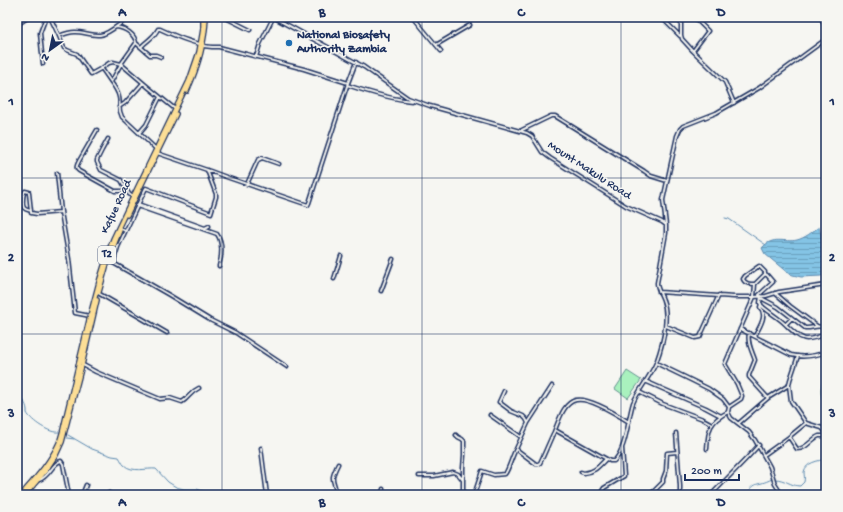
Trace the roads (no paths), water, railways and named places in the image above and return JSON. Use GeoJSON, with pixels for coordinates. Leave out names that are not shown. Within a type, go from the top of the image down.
{"type":"FeatureCollection","features":[{"type":"Feature","properties":{"kind":"highway","name":"Kafue Road"},"geometry":{"type":"LineString","coordinates":[[20,495],[37,477],[60,441],[90,316],[108,253],[115,234],[157,151],[191,76],[202,45],[203,17]]}},
{"type":"Feature","properties":{"kind":"highway","name":"Kafue Road"},"geometry":{"type":"LineString","coordinates":[[25,495],[50,464],[62,442],[82,365],[98,293],[108,260],[120,228],[193,78],[205,32],[206,17]]}},
{"type":"Feature","properties":{"kind":"street"},"geometry":{"type":"LineString","coordinates":[[17,25],[29,17]]}},
{"type":"Feature","properties":{"kind":"street"},"geometry":{"type":"LineString","coordinates":[[43,64],[40,33],[46,17]]}},
{"type":"Feature","properties":{"kind":"street"},"geometry":{"type":"LineString","coordinates":[[50,17],[64,48],[77,54],[91,74],[109,63],[113,62],[121,64],[176,109]]}},
{"type":"Feature","properties":{"kind":"street"},"geometry":{"type":"LineString","coordinates":[[59,36],[69,32],[100,35],[116,27],[130,17]]}},
{"type":"Feature","properties":{"kind":"street"},"geometry":{"type":"LineString","coordinates":[[224,17],[250,30]]}},
{"type":"Feature","properties":{"kind":"street"},"geometry":{"type":"LineString","coordinates":[[256,57],[260,44],[273,17]]}},
{"type":"Feature","properties":{"kind":"street","name":"Mount Makulu Road"},"geometry":{"type":"LineString","coordinates":[[273,17],[356,62],[404,96],[415,101],[521,130],[527,133],[532,136],[540,150],[550,158],[626,206],[666,225]]}},
{"type":"Feature","properties":{"kind":"street"},"geometry":{"type":"LineString","coordinates":[[413,17],[441,51]]}},
{"type":"Feature","properties":{"kind":"street"},"geometry":{"type":"LineString","coordinates":[[661,17],[725,82],[734,103]]}},
{"type":"Feature","properties":{"kind":"street"},"geometry":{"type":"LineString","coordinates":[[681,37],[683,17]]}},
{"type":"Feature","properties":{"kind":"street"},"geometry":{"type":"LineString","coordinates":[[693,51],[708,31],[694,17]]}},
{"type":"Feature","properties":{"kind":"street"},"geometry":{"type":"LineString","coordinates":[[821,17],[826,29]]}},
{"type":"Feature","properties":{"kind":"street"},"geometry":{"type":"LineString","coordinates":[[436,45],[470,25]]}},
{"type":"Feature","properties":{"kind":"street"},"geometry":{"type":"LineString","coordinates":[[116,27],[126,30],[134,37],[136,43],[151,56],[156,55],[161,57]]}},
{"type":"Feature","properties":{"kind":"street"},"geometry":{"type":"LineString","coordinates":[[141,47],[145,42],[153,38],[158,29],[160,29],[187,41],[219,47],[304,69],[364,91],[393,98],[415,101]]}},
{"type":"Feature","properties":{"kind":"street"},"geometry":{"type":"LineString","coordinates":[[555,430],[606,459],[613,461],[616,460],[622,447],[633,404],[638,392],[656,363],[666,326],[664,301],[659,292],[657,283],[666,233],[663,200],[680,128],[716,113],[760,88],[826,39]]}},
{"type":"Feature","properties":{"kind":"street"},"geometry":{"type":"LineString","coordinates":[[111,82],[121,64],[136,43]]}},
{"type":"Feature","properties":{"kind":"street"},"geometry":{"type":"LineString","coordinates":[[102,68],[119,96],[119,110],[122,117],[157,151],[187,163],[308,204],[356,62]]}},
{"type":"Feature","properties":{"kind":"street"},"geometry":{"type":"LineString","coordinates":[[119,107],[125,103],[143,83]]}},
{"type":"Feature","properties":{"kind":"street"},"geometry":{"type":"LineString","coordinates":[[139,133],[146,125],[160,97]]}},
{"type":"Feature","properties":{"kind":"street"},"geometry":{"type":"LineString","coordinates":[[521,130],[554,116],[646,173],[667,181]]}},
{"type":"Feature","properties":{"kind":"street"},"geometry":{"type":"LineString","coordinates":[[97,130],[76,165],[77,169],[79,172],[115,191],[120,192],[127,190]]}},
{"type":"Feature","properties":{"kind":"street"},"geometry":{"type":"LineString","coordinates":[[108,139],[97,162],[101,170],[121,180],[129,194],[133,196]]}},
{"type":"Feature","properties":{"kind":"street"},"geometry":{"type":"LineString","coordinates":[[247,184],[260,158],[279,164]]}},
{"type":"Feature","properties":{"kind":"street"},"geometry":{"type":"LineString","coordinates":[[113,263],[125,231],[146,188],[211,213],[216,194],[207,170]]}},
{"type":"Feature","properties":{"kind":"street"},"geometry":{"type":"LineString","coordinates":[[57,173],[75,313],[90,316]]}},
{"type":"Feature","properties":{"kind":"street"},"geometry":{"type":"LineString","coordinates":[[31,211],[29,193],[25,191],[23,196],[24,208],[31,211],[31,213],[61,212]]}},
{"type":"Feature","properties":{"kind":"street"},"geometry":{"type":"LineString","coordinates":[[132,203],[217,234],[219,237],[222,256],[219,266]]}},
{"type":"Feature","properties":{"kind":"street"},"geometry":{"type":"LineString","coordinates":[[137,205],[206,228],[209,226]]}},
{"type":"Feature","properties":{"kind":"street"},"geometry":{"type":"LineString","coordinates":[[120,228],[125,231]]}},
{"type":"Feature","properties":{"kind":"street"},"geometry":{"type":"LineString","coordinates":[[334,279],[341,256]]}},
{"type":"Feature","properties":{"kind":"street"},"geometry":{"type":"LineString","coordinates":[[381,291],[393,258]]}},
{"type":"Feature","properties":{"kind":"street"},"geometry":{"type":"LineString","coordinates":[[108,260],[210,320],[236,333],[287,367]]}},
{"type":"Feature","properties":{"kind":"street"},"geometry":{"type":"LineString","coordinates":[[755,284],[745,282],[743,278],[759,266],[773,282],[760,297],[760,307],[764,316],[755,336]]}},
{"type":"Feature","properties":{"kind":"street"},"geometry":{"type":"LineString","coordinates":[[766,274],[755,284],[754,297],[726,364],[742,396],[741,399],[729,407],[728,412],[732,419],[750,432],[759,445],[770,467],[775,484],[780,494]]}},
{"type":"Feature","properties":{"kind":"street"},"geometry":{"type":"LineString","coordinates":[[659,292],[734,297],[760,297],[775,293],[826,285]]}},
{"type":"Feature","properties":{"kind":"street"},"geometry":{"type":"LineString","coordinates":[[98,293],[167,333]]}},
{"type":"Feature","properties":{"kind":"street"},"geometry":{"type":"LineString","coordinates":[[775,293],[817,326]]}},
{"type":"Feature","properties":{"kind":"street"},"geometry":{"type":"LineString","coordinates":[[666,326],[695,338],[700,337],[718,295]]}},
{"type":"Feature","properties":{"kind":"street"},"geometry":{"type":"LineString","coordinates":[[760,297],[778,307],[804,328],[817,326],[825,327]]}},
{"type":"Feature","properties":{"kind":"street"},"geometry":{"type":"LineString","coordinates":[[761,304],[786,324],[797,336],[811,338],[826,334]]}},
{"type":"Feature","properties":{"kind":"street"},"geometry":{"type":"LineString","coordinates":[[786,324],[792,318]]}},
{"type":"Feature","properties":{"kind":"street"},"geometry":{"type":"LineString","coordinates":[[740,329],[785,352],[798,356],[807,356],[826,352]]}},
{"type":"Feature","properties":{"kind":"street"},"geometry":{"type":"LineString","coordinates":[[749,333],[749,344],[755,360],[749,377],[768,398]]}},
{"type":"Feature","properties":{"kind":"street"},"geometry":{"type":"LineString","coordinates":[[789,437],[797,450],[801,450],[819,437],[826,434],[822,428],[806,423],[791,401],[789,385],[798,356]]}},
{"type":"Feature","properties":{"kind":"street"},"geometry":{"type":"LineString","coordinates":[[656,363],[709,389],[723,399],[729,407]]}},
{"type":"Feature","properties":{"kind":"street"},"geometry":{"type":"LineString","coordinates":[[82,365],[159,399],[170,398],[182,402],[199,388]]}},
{"type":"Feature","properties":{"kind":"street"},"geometry":{"type":"LineString","coordinates":[[645,381],[721,416]]}},
{"type":"Feature","properties":{"kind":"street"},"geometry":{"type":"LineString","coordinates":[[739,423],[768,398],[789,385]]}},
{"type":"Feature","properties":{"kind":"street"},"geometry":{"type":"LineString","coordinates":[[474,495],[482,471],[494,475],[505,474],[528,423],[552,386]]}},
{"type":"Feature","properties":{"kind":"street"},"geometry":{"type":"LineString","coordinates":[[504,391],[499,402],[515,414],[523,416],[528,423]]}},
{"type":"Feature","properties":{"kind":"street"},"geometry":{"type":"LineString","coordinates":[[638,392],[662,404],[703,419],[712,424]]}},
{"type":"Feature","properties":{"kind":"street"},"geometry":{"type":"LineString","coordinates":[[163,399],[168,402]]}},
{"type":"Feature","properties":{"kind":"street"},"geometry":{"type":"LineString","coordinates":[[516,449],[533,462],[538,464],[540,463],[561,415],[572,402],[578,400],[588,402],[613,412],[629,422]]}},
{"type":"Feature","properties":{"kind":"street"},"geometry":{"type":"LineString","coordinates":[[707,449],[708,435],[712,424],[728,412]]}},
{"type":"Feature","properties":{"kind":"street"},"geometry":{"type":"LineString","coordinates":[[490,415],[521,437]]}},
{"type":"Feature","properties":{"kind":"street"},"geometry":{"type":"LineString","coordinates":[[764,455],[806,423]]}},
{"type":"Feature","properties":{"kind":"street"},"geometry":{"type":"LineString","coordinates":[[676,434],[680,495]]}},
{"type":"Feature","properties":{"kind":"street"},"geometry":{"type":"LineString","coordinates":[[456,435],[464,441],[463,495]]}},
{"type":"Feature","properties":{"kind":"street"},"geometry":{"type":"LineString","coordinates":[[711,495],[759,445]]}},
{"type":"Feature","properties":{"kind":"street"},"geometry":{"type":"LineString","coordinates":[[602,491],[604,488],[624,476],[622,447]]}},
{"type":"Feature","properties":{"kind":"street"},"geometry":{"type":"LineString","coordinates":[[261,448],[266,495]]}},
{"type":"Feature","properties":{"kind":"street"},"geometry":{"type":"LineString","coordinates":[[650,495],[663,482],[666,471],[667,453],[677,452]]}},
{"type":"Feature","properties":{"kind":"street"},"geometry":{"type":"LineString","coordinates":[[581,472],[592,472],[597,469],[606,459]]}},
{"type":"Feature","properties":{"kind":"street"},"geometry":{"type":"LineString","coordinates":[[37,481],[44,478],[58,462],[61,461],[70,495]]}},
{"type":"Feature","properties":{"kind":"street"},"geometry":{"type":"LineString","coordinates":[[337,495],[332,477],[338,464]]}},
{"type":"Feature","properties":{"kind":"street"},"geometry":{"type":"LineString","coordinates":[[419,476],[434,476],[453,472],[458,474],[463,481]]}},
{"type":"Feature","properties":{"kind":"street"},"geometry":{"type":"LineString","coordinates":[[82,495],[86,485]]}},
{"type":"Feature","properties":{"kind":"street"},"geometry":{"type":"LineString","coordinates":[[382,495],[383,489]]}},
{"type":"Feature","properties":{"kind":"street"},"geometry":{"type":"LineString","coordinates":[[17,491],[20,495]]}},
{"type":"Feature","properties":{"kind":"water"},"geometry":{"type":"Polygon","coordinates":[[[819,227],[826,257],[826,274],[821,276],[801,277],[789,274],[765,254],[762,248],[766,244],[774,241],[792,241],[800,239],[819,227]]]}},
{"type":"Feature","properties":{"kind":"waterway"},"geometry":{"type":"LineString","coordinates":[[725,218],[729,219],[766,245]]}},
{"type":"Feature","properties":{"kind":"waterway"},"geometry":{"type":"LineString","coordinates":[[24,401],[27,408],[27,413],[32,420],[46,429],[59,432]]}},
{"type":"Feature","properties":{"kind":"waterway"},"geometry":{"type":"LineString","coordinates":[[68,435],[92,449],[119,457],[123,464],[131,469],[156,469],[168,482],[176,487],[184,489],[197,489],[214,495]]}},
{"type":"Feature","properties":{"kind":"waterway"},"geometry":{"type":"LineString","coordinates":[[67,438],[74,439]]}},
{"type":"Feature","properties":{"kind":"waterway"},"geometry":{"type":"LineString","coordinates":[[775,479],[800,486],[804,482],[804,472],[807,466],[813,462],[826,459]]}},
{"type":"Feature","properties":{"kind":"waterway"},"geometry":{"type":"LineString","coordinates":[[750,495],[751,487],[772,479]]}},
{"type":"Feature","properties":{"kind":"waterway"},"geometry":{"type":"LineString","coordinates":[[231,495],[246,493],[252,495]]}},
{"type":"Feature","properties":{"kind":"place","name":"National Biosafety Authority Zambia"},"geometry":{"type":"Point","coordinates":[289,43]}}]}
